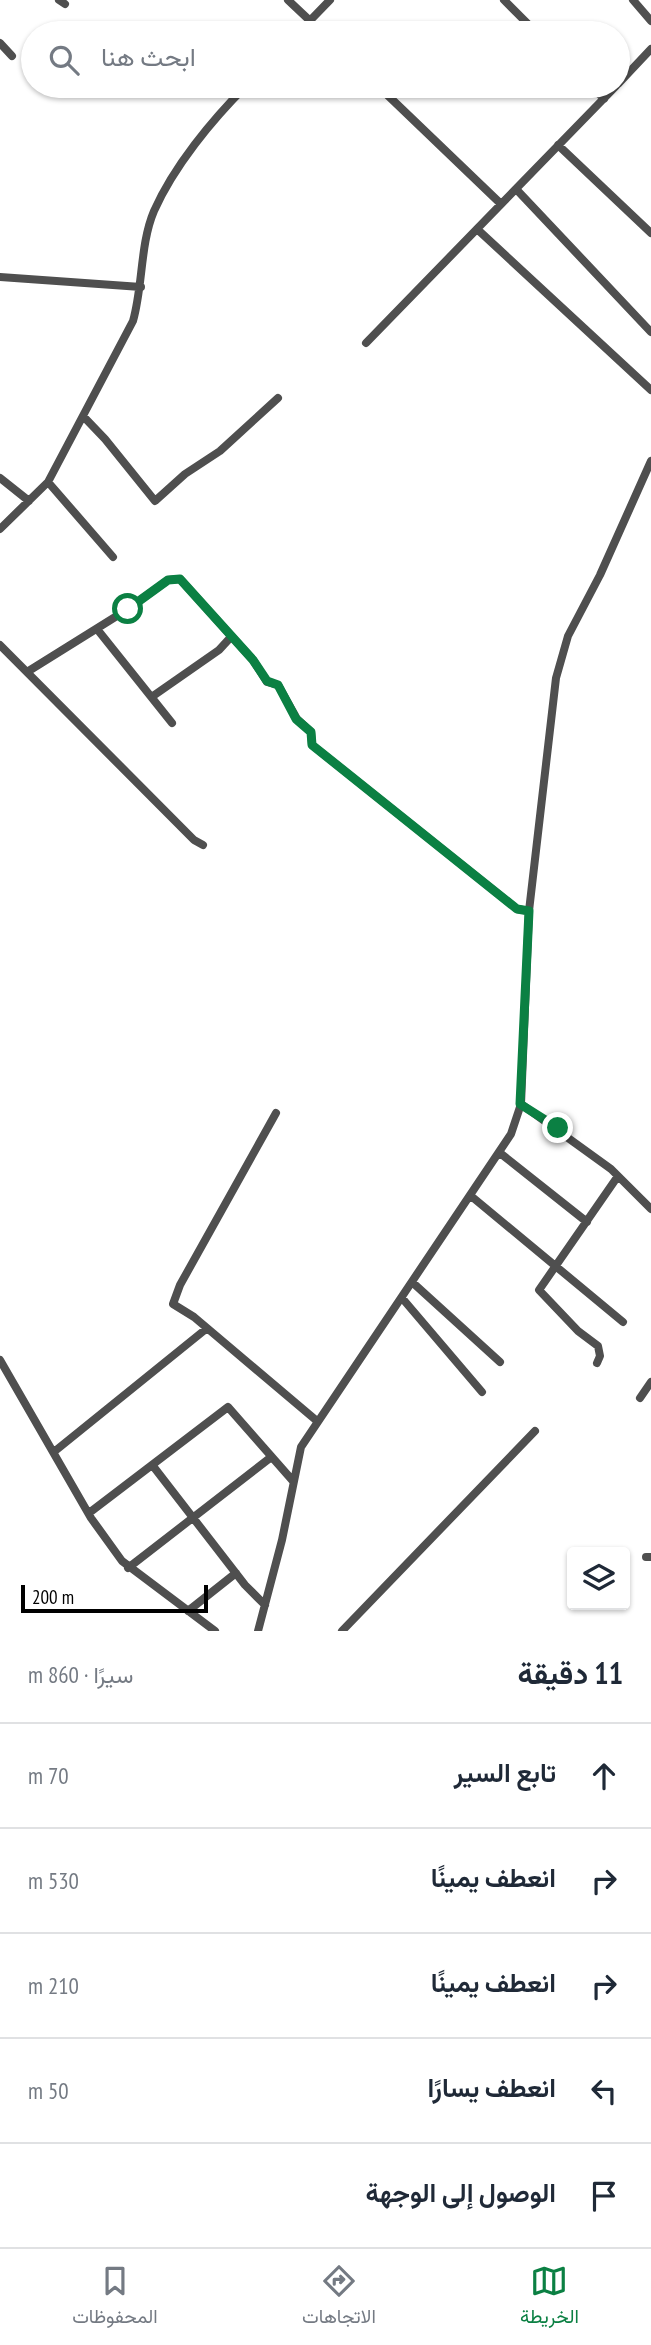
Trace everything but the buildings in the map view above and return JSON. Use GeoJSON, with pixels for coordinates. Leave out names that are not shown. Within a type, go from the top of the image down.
{"type":"FeatureCollection","features":[{"type":"Feature","properties":{"kind":"street"},"geometry":{"type":"LineString","coordinates":[[288,0],[310,21],[330,0]]}},
{"type":"Feature","properties":{"kind":"street"},"geometry":{"type":"LineString","coordinates":[[504,0],[525,21]]}},
{"type":"Feature","properties":{"kind":"street"},"geometry":{"type":"LineString","coordinates":[[632,0],[651,21]]}},
{"type":"Feature","properties":{"kind":"street"},"geometry":{"type":"LineString","coordinates":[[0,44],[12,57]]}},
{"type":"Feature","properties":{"kind":"street"},"geometry":{"type":"LineString","coordinates":[[630,71],[651,49]]}},
{"type":"Feature","properties":{"kind":"street"},"geometry":{"type":"LineString","coordinates":[[0,529],[48,482],[133,321],[154,211],[195,145],[234,98]]}},
{"type":"Feature","properties":{"kind":"street"},"geometry":{"type":"LineString","coordinates":[[391,98],[501,204]]}},
{"type":"Feature","properties":{"kind":"street"},"geometry":{"type":"LineString","coordinates":[[366,343],[604,99]]}},
{"type":"Feature","properties":{"kind":"street"},"geometry":{"type":"LineString","coordinates":[[558,145],[651,233]]}},
{"type":"Feature","properties":{"kind":"street"},"geometry":{"type":"LineString","coordinates":[[516,189],[651,332]]}},
{"type":"Feature","properties":{"kind":"street"},"geometry":{"type":"LineString","coordinates":[[477,229],[651,390]]}},
{"type":"Feature","properties":{"kind":"street"},"geometry":{"type":"LineString","coordinates":[[0,277],[141,287]]}},
{"type":"Feature","properties":{"kind":"street"},"geometry":{"type":"LineString","coordinates":[[83,416],[106,439],[155,501],[185,474],[220,451],[278,398]]}},
{"type":"Feature","properties":{"kind":"street"},"geometry":{"type":"LineString","coordinates":[[258,1631],[301,1447],[511,1134],[520,1104],[529,911],[556,678],[568,636],[600,575],[651,461]]}},
{"type":"Feature","properties":{"kind":"street"},"geometry":{"type":"LineString","coordinates":[[0,478],[29,500]]}},
{"type":"Feature","properties":{"kind":"street"},"geometry":{"type":"LineString","coordinates":[[48,482],[113,557]]}},
{"type":"Feature","properties":{"kind":"street"},"geometry":{"type":"LineString","coordinates":[[27,673],[168,580],[180,579],[230,638],[253,660],[267,681],[278,685],[296,719],[311,732],[312,745],[517,909],[529,911]]}},
{"type":"Feature","properties":{"kind":"street"},"geometry":{"type":"LineString","coordinates":[[97,629],[172,723]]}},
{"type":"Feature","properties":{"kind":"street"},"geometry":{"type":"LineString","coordinates":[[153,696],[219,650],[230,638]]}},
{"type":"Feature","properties":{"kind":"street"},"geometry":{"type":"LineString","coordinates":[[0,645],[203,845]]}},
{"type":"Feature","properties":{"kind":"street"},"geometry":{"type":"LineString","coordinates":[[520,1104],[558,1128],[618,1176],[651,1209]]}},
{"type":"Feature","properties":{"kind":"street"},"geometry":{"type":"LineString","coordinates":[[276,1114],[173,1301],[175,1307],[194,1317],[317,1421]]}},
{"type":"Feature","properties":{"kind":"street"},"geometry":{"type":"LineString","coordinates":[[500,1153],[587,1222]]}},
{"type":"Feature","properties":{"kind":"street"},"geometry":{"type":"LineString","coordinates":[[597,1363],[600,1356],[597,1346],[578,1331],[539,1290],[618,1176]]}},
{"type":"Feature","properties":{"kind":"street"},"geometry":{"type":"LineString","coordinates":[[471,1196],[623,1322]]}},
{"type":"Feature","properties":{"kind":"street"},"geometry":{"type":"LineString","coordinates":[[412,1282],[500,1362]]}},
{"type":"Feature","properties":{"kind":"street"},"geometry":{"type":"LineString","coordinates":[[402,1298],[482,1392]]}},
{"type":"Feature","properties":{"kind":"street"},"geometry":{"type":"LineString","coordinates":[[55,1451],[206,1329]]}},
{"type":"Feature","properties":{"kind":"street"},"geometry":{"type":"LineString","coordinates":[[0,1360],[89,1513],[128,1567],[215,1631]]}},
{"type":"Feature","properties":{"kind":"street"},"geometry":{"type":"LineString","coordinates":[[640,1398],[651,1381]]}},
{"type":"Feature","properties":{"kind":"street"},"geometry":{"type":"LineString","coordinates":[[89,1513],[228,1407],[270,1458],[293,1481]]}},
{"type":"Feature","properties":{"kind":"street"},"geometry":{"type":"LineString","coordinates":[[342,1631],[535,1431]]}},
{"type":"Feature","properties":{"kind":"street"},"geometry":{"type":"LineString","coordinates":[[128,1567],[270,1458]]}},
{"type":"Feature","properties":{"kind":"street"},"geometry":{"type":"LineString","coordinates":[[153,1466],[236,1573],[265,1605]]}},
{"type":"Feature","properties":{"kind":"street"},"geometry":{"type":"LineString","coordinates":[[188,1611],[236,1573]]}},
{"type":"Feature","properties":{"kind":"street"},"geometry":{"type":"LineString","coordinates":[[195,1631],[202,1622]]}},
{"type":"Feature","properties":{"kind":"route"},"geometry":{"type":"LineString","coordinates":[[128,609],[168,580],[180,579],[230,638],[253,660],[267,681],[278,685],[296,719],[311,732],[312,745],[517,909],[529,911],[520,1104],[558,1128]]}}]}
